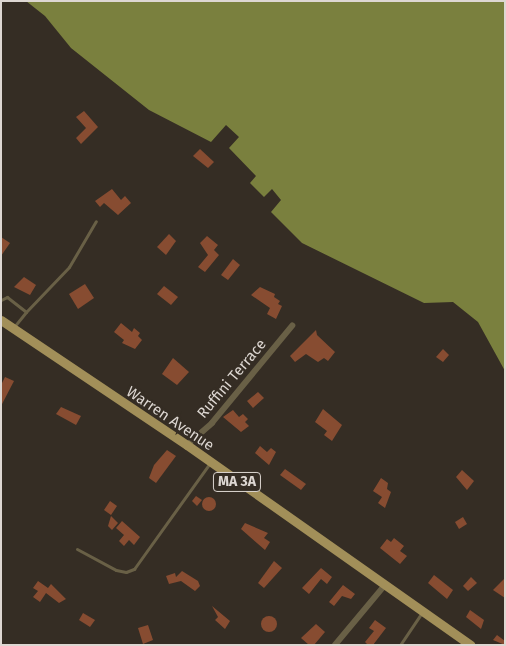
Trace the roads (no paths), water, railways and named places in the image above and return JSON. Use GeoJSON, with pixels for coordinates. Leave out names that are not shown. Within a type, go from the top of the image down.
{"type":"FeatureCollection","features":[{"type":"Feature","properties":{"kind":"main road","name":"Warren Avenue"},"geometry":{"type":"LineString","coordinates":[[1,320],[188,445],[210,463],[471,645]]}},
{"type":"Feature","properties":{"kind":"street","name":"Ruffini Terrace"},"geometry":{"type":"LineString","coordinates":[[188,445],[212,423],[292,326]]}},
{"type":"Feature","properties":{"kind":"street"},"geometry":{"type":"LineString","coordinates":[[335,645],[385,585]]}},
{"type":"Feature","properties":{"kind":"lane"},"geometry":{"type":"LineString","coordinates":[[13,329],[26,312],[69,267],[96,221]]}},
{"type":"Feature","properties":{"kind":"lane"},"geometry":{"type":"LineString","coordinates":[[1,300],[7,297],[26,312]]}},
{"type":"Feature","properties":{"kind":"lane"},"geometry":{"type":"LineString","coordinates":[[77,550],[116,570],[126,572],[134,569],[210,463]]}},
{"type":"Feature","properties":{"kind":"lane"},"geometry":{"type":"LineString","coordinates":[[400,645],[423,611]]}}]}
